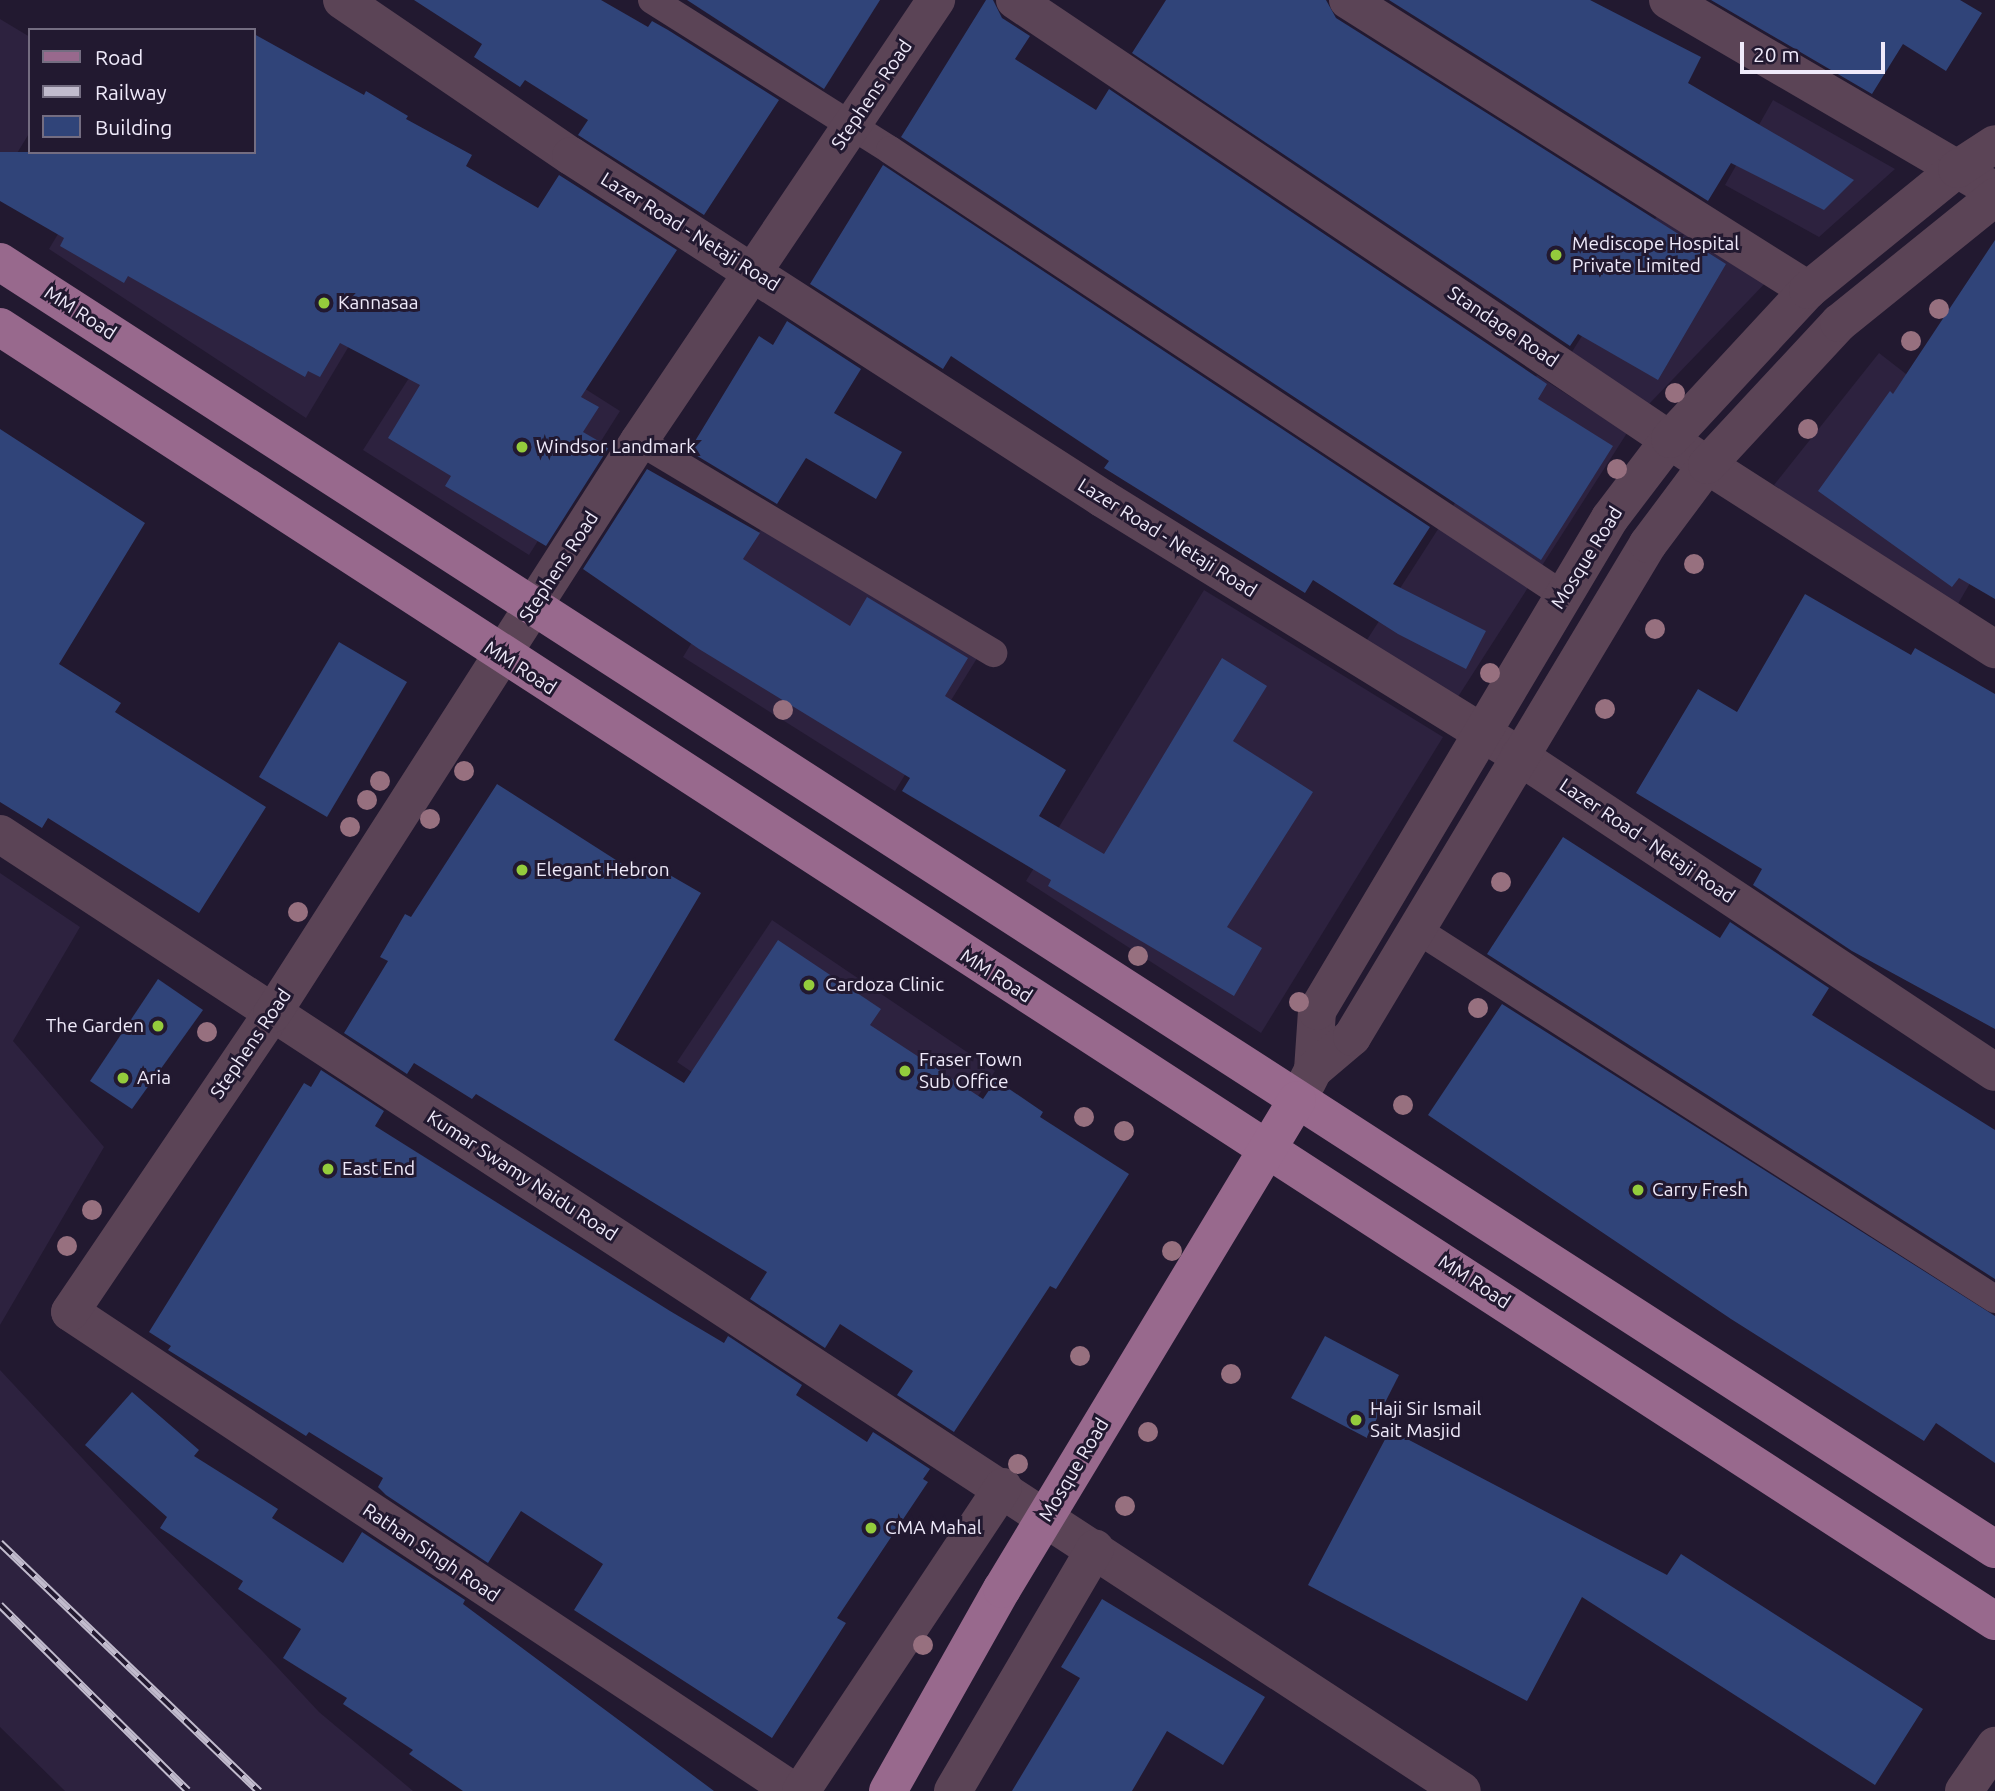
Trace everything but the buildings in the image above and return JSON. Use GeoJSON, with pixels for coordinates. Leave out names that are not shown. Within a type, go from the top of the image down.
{"type":"FeatureCollection","features":[{"type":"Feature","properties":{"kind":"main road","name":"MM Road"},"geometry":{"type":"LineString","coordinates":[[0,262],[535,604],[1305,1085],[1995,1549]]}},
{"type":"Feature","properties":{"kind":"main road","name":"MM Road"},"geometry":{"type":"LineString","coordinates":[[0,327],[502,656],[1995,1621]]}},
{"type":"Feature","properties":{"kind":"main road","name":"Mosque Road"},"geometry":{"type":"LineString","coordinates":[[888,1791],[1046,1516],[1305,1085]]}},
{"type":"Feature","properties":{"kind":"street","name":"Lazer Road - Netaji Road"},"geometry":{"type":"LineString","coordinates":[[342,0],[570,156],[1102,498],[1519,756],[1995,1072]]}},
{"type":"Feature","properties":{"kind":"street","name":"Stephens Road"},"geometry":{"type":"LineString","coordinates":[[70,1312],[272,1014],[639,441],[936,0]]}},
{"type":"Feature","properties":{"kind":"street","name":"Standage Road"},"geometry":{"type":"LineString","coordinates":[[1015,0],[1707,465],[1995,649]]}},
{"type":"Feature","properties":{"kind":"street"},"geometry":{"type":"LineString","coordinates":[[1348,0],[1808,290]]}},
{"type":"Feature","properties":{"kind":"street"},"geometry":{"type":"LineString","coordinates":[[1668,0],[1995,191]]}},
{"type":"Feature","properties":{"kind":"street","name":"Mosque Road"},"geometry":{"type":"LineString","coordinates":[[1305,1085],[1317,1011],[1480,732],[1610,518],[1670,439],[1808,290],[1957,169],[1995,144]]}},
{"type":"Feature","properties":{"kind":"street"},"geometry":{"type":"LineString","coordinates":[[1305,1085],[1352,1037],[1648,544],[1707,465],[1839,323],[1995,197]]}},
{"type":"Feature","properties":{"kind":"street","name":"Kumar Swamy Naidu Road"},"geometry":{"type":"LineString","coordinates":[[0,834],[272,1014],[1003,1487],[1462,1791]]}},
{"type":"Feature","properties":{"kind":"street","name":"Rathan Singh Road"},"geometry":{"type":"LineString","coordinates":[[70,1312],[793,1791]]}},
{"type":"Feature","properties":{"kind":"street"},"geometry":{"type":"LineString","coordinates":[[801,1791],[1003,1487]]}},
{"type":"Feature","properties":{"kind":"street"},"geometry":{"type":"LineString","coordinates":[[953,1791],[1095,1549]]}},
{"type":"Feature","properties":{"kind":"street"},"geometry":{"type":"LineString","coordinates":[[1964,1791],[1995,1746]]}},
{"type":"Feature","properties":{"kind":"lane"},"geometry":{"type":"LineString","coordinates":[[652,0],[849,128],[890,150],[1563,595]]}},
{"type":"Feature","properties":{"kind":"lane"},"geometry":{"type":"LineString","coordinates":[[639,441],[993,653]]}},
{"type":"Feature","properties":{"kind":"lane"},"geometry":{"type":"LineString","coordinates":[[1416,929],[1995,1299]]}},
{"type":"Feature","properties":{"kind":"shaded area"},"geometry":{"type":"Polygon","coordinates":[[[0,19],[28,36],[28,135],[0,181],[0,19]]]}},
{"type":"Feature","properties":{"kind":"shaded area"},"geometry":{"type":"Polygon","coordinates":[[[1773,100],[1895,169],[1819,237],[1725,185],[1773,100]]]}},
{"type":"Feature","properties":{"kind":"shaded area"},"geometry":{"type":"Polygon","coordinates":[[[106,154],[112,154],[398,264],[306,418],[49,249],[106,154]]]}},
{"type":"Feature","properties":{"kind":"shaded area"},"geometry":{"type":"Polygon","coordinates":[[[1662,208],[1772,276],[1649,404],[1570,355],[1662,208]]]}},
{"type":"Feature","properties":{"kind":"shaded area"},"geometry":{"type":"Polygon","coordinates":[[[455,306],[620,411],[529,555],[363,450],[455,306]]]}},
{"type":"Feature","properties":{"kind":"shaded area"},"geometry":{"type":"Polygon","coordinates":[[[1879,353],[1995,443],[1995,540],[1955,609],[1774,485],[1879,353]]]}},
{"type":"Feature","properties":{"kind":"shaded area"},"geometry":{"type":"Polygon","coordinates":[[[1537,375],[1627,433],[1454,703],[1363,646],[1537,375]]]}},
{"type":"Feature","properties":{"kind":"shaded area"},"geometry":{"type":"Polygon","coordinates":[[[764,524],[979,655],[895,791],[683,657],[764,524]]]}},
{"type":"Feature","properties":{"kind":"shaded area"},"geometry":{"type":"Polygon","coordinates":[[[1204,590],[1443,737],[1261,1033],[1026,881],[1204,590]]]}},
{"type":"Feature","properties":{"kind":"shaded area"},"geometry":{"type":"Polygon","coordinates":[[[0,873],[80,927],[13,1041],[104,1147],[0,1325],[0,873]]]}},
{"type":"Feature","properties":{"kind":"shaded area"},"geometry":{"type":"Polygon","coordinates":[[[772,920],[995,1071],[900,1212],[677,1062],[772,920]]]}},
{"type":"Feature","properties":{"kind":"shaded area"},"geometry":{"type":"Polygon","coordinates":[[[0,1370],[319,1712],[413,1791],[65,1791],[0,1727],[0,1370]]]}},
{"type":"Feature","properties":{"kind":"railway"},"geometry":{"type":"LineString","coordinates":[[0,1543],[259,1791]]}},
{"type":"Feature","properties":{"kind":"railway"},"geometry":{"type":"LineString","coordinates":[[0,1605],[188,1791]]}},
{"type":"Feature","properties":{"kind":"place","name":"Mediscope Hospital Private Limited"},"geometry":{"type":"Point","coordinates":[1556,255]}},
{"type":"Feature","properties":{"kind":"place","name":"Kannasaa"},"geometry":{"type":"Point","coordinates":[324,303]}},
{"type":"Feature","properties":{"kind":"place","name":"Windsor Landmark"},"geometry":{"type":"Point","coordinates":[522,447]}},
{"type":"Feature","properties":{"kind":"place","name":"Elegant Hebron"},"geometry":{"type":"Point","coordinates":[522,870]}},
{"type":"Feature","properties":{"kind":"place","name":"Cardoza Clinic"},"geometry":{"type":"Point","coordinates":[809,985]}},
{"type":"Feature","properties":{"kind":"place","name":"The Garden"},"geometry":{"type":"Point","coordinates":[158,1026]}},
{"type":"Feature","properties":{"kind":"place","name":"Fraser Town Sub Office"},"geometry":{"type":"Point","coordinates":[905,1071]}},
{"type":"Feature","properties":{"kind":"place","name":"Aria"},"geometry":{"type":"Point","coordinates":[123,1078]}},
{"type":"Feature","properties":{"kind":"place","name":"East End"},"geometry":{"type":"Point","coordinates":[328,1169]}},
{"type":"Feature","properties":{"kind":"place","name":"Carry Fresh"},"geometry":{"type":"Point","coordinates":[1638,1190]}},
{"type":"Feature","properties":{"kind":"place","name":"Haji Sir Ismail Sait Masjid"},"geometry":{"type":"Point","coordinates":[1356,1420]}},
{"type":"Feature","properties":{"kind":"place","name":"CMA Mahal"},"geometry":{"type":"Point","coordinates":[871,1528]}}]}
